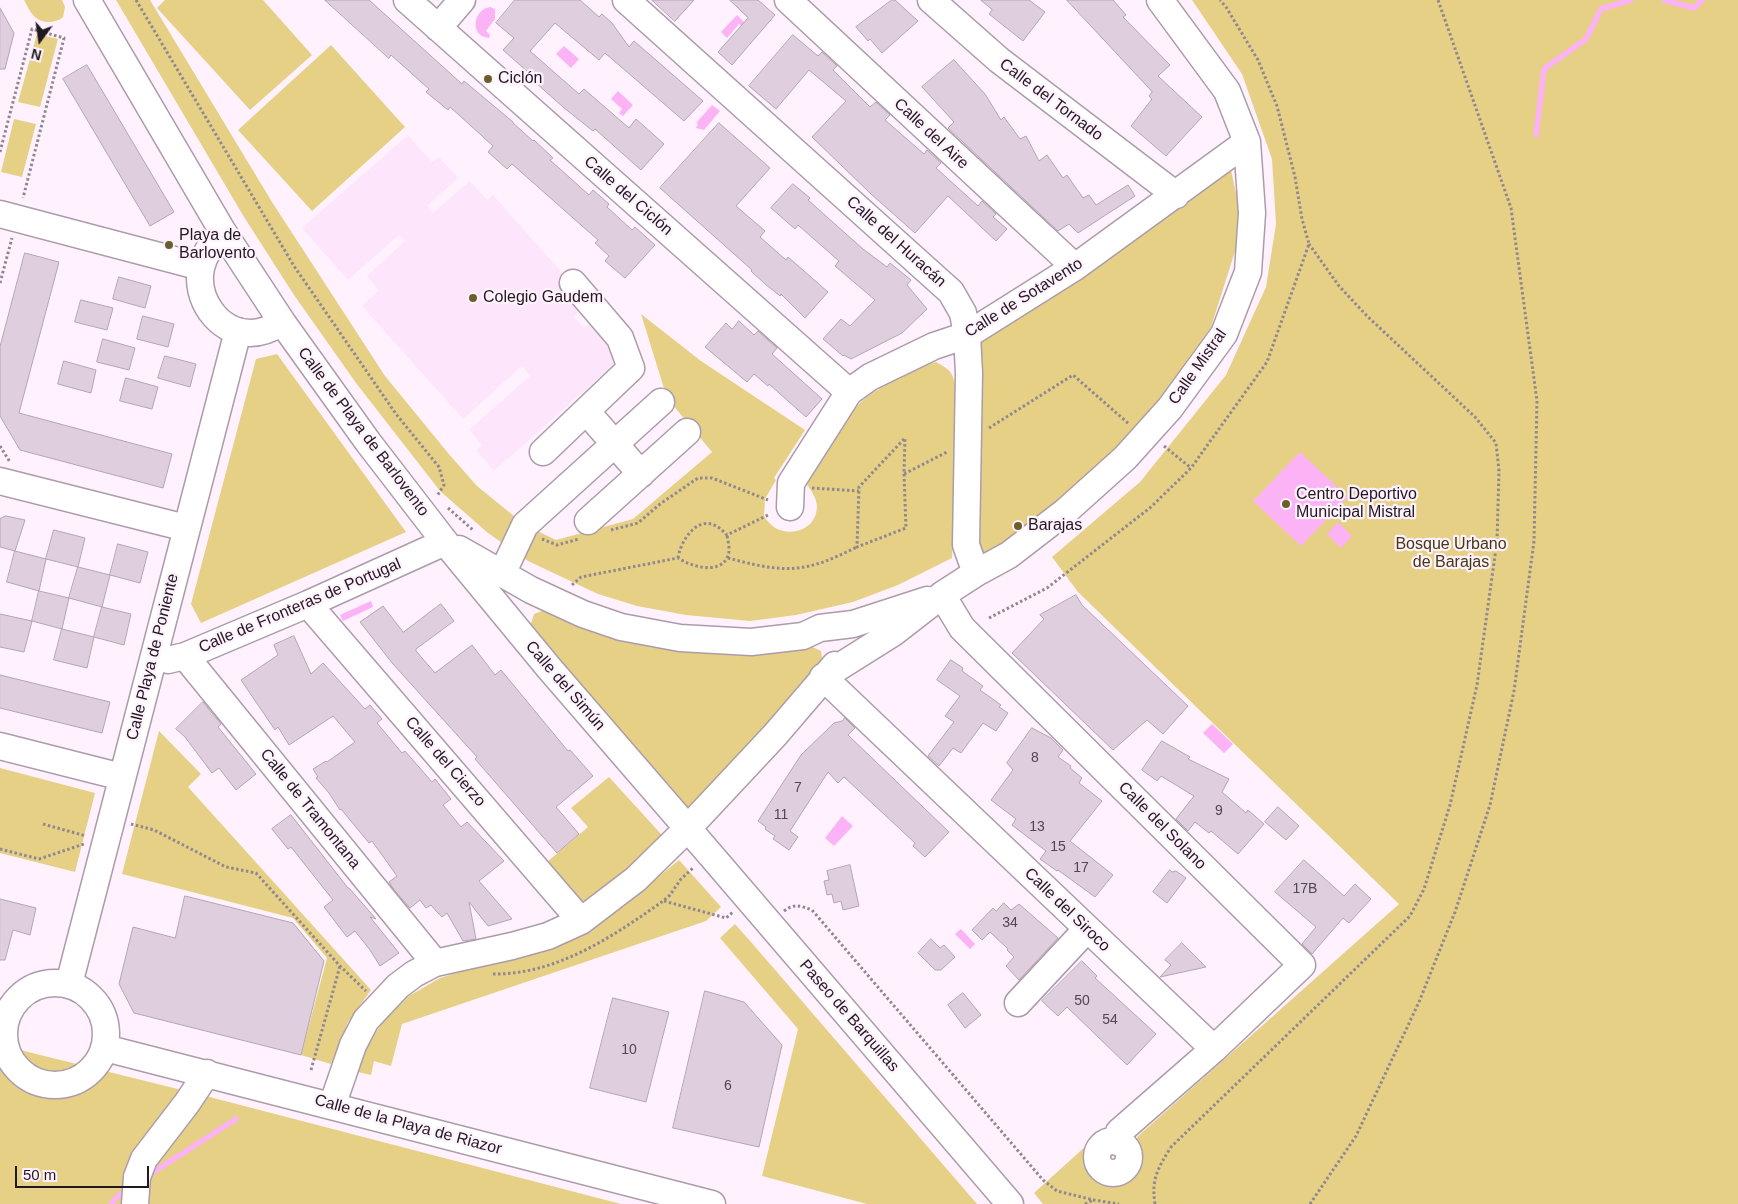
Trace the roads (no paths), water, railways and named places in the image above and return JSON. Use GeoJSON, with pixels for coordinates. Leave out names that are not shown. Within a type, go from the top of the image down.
{"type":"FeatureCollection","features":[{"type":"Feature","properties":{"kind":"street","name":"Calle de Playa de Barlovento"},"geometry":{"type":"LineString","coordinates":[[87,0],[223,232],[282,322],[368,442],[445,542]]}},
{"type":"Feature","properties":{"kind":"street","name":"Calle del Ciclón"},"geometry":{"type":"LineString","coordinates":[[407,0],[849,392]]}},
{"type":"Feature","properties":{"kind":"street"},"geometry":{"type":"LineString","coordinates":[[438,28],[462,0]]}},
{"type":"Feature","properties":{"kind":"street","name":"Calle del Huracán"},"geometry":{"type":"LineString","coordinates":[[626,0],[951,292],[964,313],[969,382],[966,545],[976,574]]}},
{"type":"Feature","properties":{"kind":"street","name":"Calle del Aire"},"geometry":{"type":"LineString","coordinates":[[788,0],[1075,267]]}},
{"type":"Feature","properties":{"kind":"street","name":"Calle del Tornado"},"geometry":{"type":"LineString","coordinates":[[931,0],[999,60],[1176,194]]}},
{"type":"Feature","properties":{"kind":"street","name":"Calle Mistral"},"geometry":{"type":"LineString","coordinates":[[942,596],[1030,540],[1066,511],[1125,458],[1170,408],[1224,334],[1248,272],[1252,213],[1247,142],[1226,91],[1160,0]]}},
{"type":"Feature","properties":{"kind":"street","name":"Calle de Sotavento"},"geometry":{"type":"LineString","coordinates":[[782,502],[791,483],[849,392],[870,377],[934,346],[966,336],[1075,267],[1247,142]]}},
{"type":"Feature","properties":{"kind":"street"},"geometry":{"type":"LineString","coordinates":[[7,215],[201,267]]}},
{"type":"Feature","properties":{"kind":"street"},"geometry":{"type":"LineString","coordinates":[[223,232],[214,241],[201,267],[201,290],[204,301],[222,323],[238,331],[261,331],[282,322]]}},
{"type":"Feature","properties":{"kind":"street"},"geometry":{"type":"LineString","coordinates":[[543,452],[631,368],[620,338],[573,283]]}},
{"type":"Feature","properties":{"kind":"street","name":"Calle Playa de Poniente"},"geometry":{"type":"LineString","coordinates":[[69,984],[238,331]]}},
{"type":"Feature","properties":{"kind":"street"},"geometry":{"type":"LineString","coordinates":[[502,574],[525,525],[661,402]]}},
{"type":"Feature","properties":{"kind":"street"},"geometry":{"type":"LineString","coordinates":[[586,411],[641,474]]}},
{"type":"Feature","properties":{"kind":"street"},"geometry":{"type":"LineString","coordinates":[[592,530],[641,474],[687,432]]}},
{"type":"Feature","properties":{"kind":"street"},"geometry":{"type":"LineString","coordinates":[[3,471],[186,528]]}},
{"type":"Feature","properties":{"kind":"street"},"geometry":{"type":"LineString","coordinates":[[445,542],[531,590],[564,606],[621,626],[689,639],[751,642],[893,633]]}},
{"type":"Feature","properties":{"kind":"street","name":"Calle de Fronteras de Portugal"},"geometry":{"type":"LineString","coordinates":[[152,658],[174,660],[185,656],[308,604],[445,542]]}},
{"type":"Feature","properties":{"kind":"street","name":"Calle del Simún"},"geometry":{"type":"LineString","coordinates":[[445,542],[549,668],[688,828]]}},
{"type":"Feature","properties":{"kind":"street"},"geometry":{"type":"LineString","coordinates":[[813,639],[820,628],[853,624],[942,596]]}},
{"type":"Feature","properties":{"kind":"street"},"geometry":{"type":"LineString","coordinates":[[823,677],[893,633],[942,596]]}},
{"type":"Feature","properties":{"kind":"street","name":"Calle del Solano"},"geometry":{"type":"LineString","coordinates":[[942,596],[962,628],[1302,965],[1214,1049]]}},
{"type":"Feature","properties":{"kind":"street","name":"Calle del Cierzo"},"geometry":{"type":"LineString","coordinates":[[308,604],[582,921]]}},
{"type":"Feature","properties":{"kind":"street"},"geometry":{"type":"LineString","coordinates":[[332,1106],[353,1045],[366,1020],[398,986],[414,974],[435,963],[548,936],[582,921],[636,879],[688,828],[775,735],[823,677],[863,636],[899,608]]}},
{"type":"Feature","properties":{"kind":"street"},"geometry":{"type":"LineString","coordinates":[[813,639],[833,661],[823,677]]}},
{"type":"Feature","properties":{"kind":"street","name":"Calle de Tramontana"},"geometry":{"type":"LineString","coordinates":[[185,656],[435,963]]}},
{"type":"Feature","properties":{"kind":"street","name":"Calle del Siroco"},"geometry":{"type":"LineString","coordinates":[[823,677],[1214,1049]]}},
{"type":"Feature","properties":{"kind":"street"},"geometry":{"type":"LineString","coordinates":[[0,746],[122,777]]}},
{"type":"Feature","properties":{"kind":"street","name":"Paseo de Barquillas"},"geometry":{"type":"LineString","coordinates":[[688,828],[1010,1204]]}},
{"type":"Feature","properties":{"kind":"street"},"geometry":{"type":"LineString","coordinates":[[1018,1004],[1087,928]]}},
{"type":"Feature","properties":{"kind":"street"},"geometry":{"type":"LineString","coordinates":[[48,982],[69,984],[81,989],[92,997],[100,1008],[105,1021],[105,1048],[97,1064],[84,1076],[68,1084],[50,1085],[33,1081],[18,1071],[8,1056],[3,1039],[2,1021],[12,1003],[28,989],[48,982]]}},
{"type":"Feature","properties":{"kind":"street","name":"Calle de la Playa de Riazor"},"geometry":{"type":"LineString","coordinates":[[105,1048],[712,1204]]}},
{"type":"Feature","properties":{"kind":"street"},"geometry":{"type":"LineString","coordinates":[[1117,1142],[1119,1132],[1214,1049]]}},
{"type":"Feature","properties":{"kind":"street"},"geometry":{"type":"LineString","coordinates":[[135,1204],[137,1177],[144,1159],[188,1103],[207,1073]]}},
{"type":"Feature","properties":{"kind":"waterway"},"geometry":{"type":"LineString","coordinates":[[1536,135],[1544,69],[1586,39],[1601,9],[1631,0]]}},
{"type":"Feature","properties":{"kind":"waterway"},"geometry":{"type":"LineString","coordinates":[[1664,0],[1694,8],[1702,0]]}},
{"type":"Feature","properties":{"kind":"waterway"},"geometry":{"type":"LineString","coordinates":[[152,1173],[236,1119]]}},
{"type":"Feature","properties":{"kind":"waterway"},"geometry":{"type":"LineString","coordinates":[[111,1204],[120,1194]]}},
{"type":"Feature","properties":{"kind":"place","name":"Ciclón"},"geometry":{"type":"Point","coordinates":[488,79]}},
{"type":"Feature","properties":{"kind":"place","name":"Playa de Barlovento"},"geometry":{"type":"Point","coordinates":[169,245]}},
{"type":"Feature","properties":{"kind":"place","name":"Colegio Gaudem"},"geometry":{"type":"Point","coordinates":[473,298]}},
{"type":"Feature","properties":{"kind":"place","name":"Centro Deportivo Municipal Mistral"},"geometry":{"type":"Point","coordinates":[1286,504]}},
{"type":"Feature","properties":{"kind":"place","name":"Barajas"},"geometry":{"type":"Point","coordinates":[1018,526]}},
{"type":"Feature","properties":{"kind":"park label","name":"Bosque Urbano de Barajas"},"geometry":{"type":"Point","coordinates":[1451,554]}}]}
